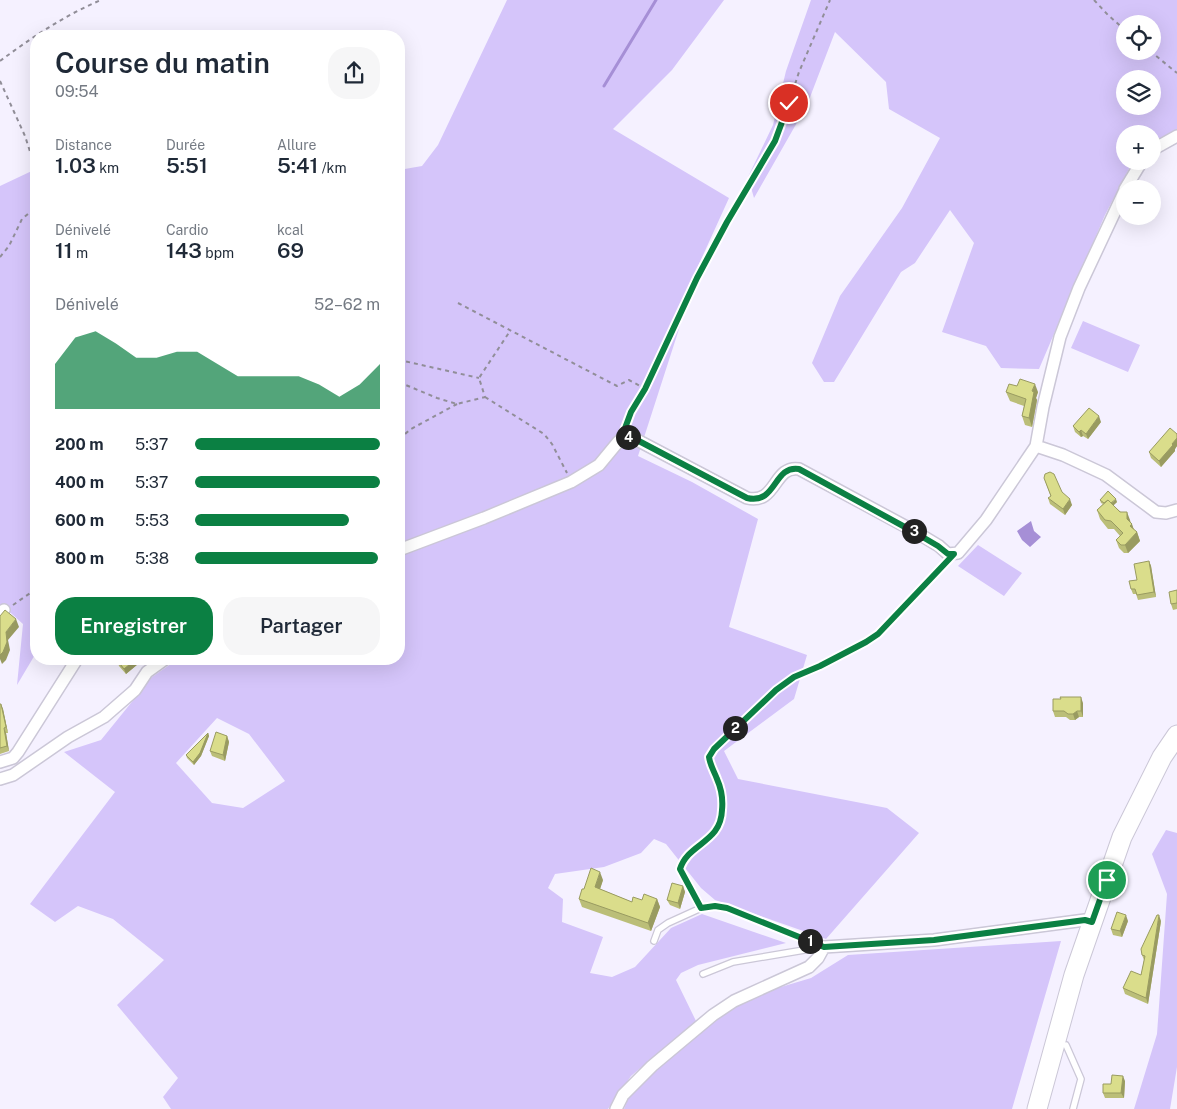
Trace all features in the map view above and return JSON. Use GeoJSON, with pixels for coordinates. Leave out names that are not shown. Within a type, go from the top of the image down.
{"type":"FeatureCollection","features":[{"type":"Feature","properties":{"kind":"main road"},"geometry":{"type":"LineString","coordinates":[[1037,1109],[1074,975],[1122,837],[1162,757],[1177,735]]}},
{"type":"Feature","properties":{"kind":"main road"},"geometry":{"type":"LineString","coordinates":[[1047,1109],[1096,940],[1113,890],[1133,840],[1177,756]]}},
{"type":"Feature","properties":{"kind":"street"},"geometry":{"type":"LineString","coordinates":[[1161,145],[1177,136]]}},
{"type":"Feature","properties":{"kind":"street"},"geometry":{"type":"LineString","coordinates":[[405,548],[572,482],[599,465],[621,439],[628,437],[752,500],[762,498],[768,494],[784,472],[794,468],[799,469],[914,532],[948,554],[954,554],[965,546],[986,520],[1036,446],[1043,407],[1060,338],[1079,288],[1116,208]]}},
{"type":"Feature","properties":{"kind":"street"},"geometry":{"type":"LineString","coordinates":[[1036,446],[1106,475],[1156,512],[1166,514],[1177,510]]}},
{"type":"Feature","properties":{"kind":"street"},"geometry":{"type":"LineString","coordinates":[[0,762],[13,758],[21,748],[73,665]]}},
{"type":"Feature","properties":{"kind":"street"},"geometry":{"type":"LineString","coordinates":[[0,779],[13,775],[68,737],[104,716],[135,690],[147,672],[157,665]]}},
{"type":"Feature","properties":{"kind":"street"},"geometry":{"type":"LineString","coordinates":[[616,1109],[624,1095],[652,1066],[713,1015],[734,1001],[809,967],[818,958],[824,947],[934,940],[1085,920],[1092,922]]}},
{"type":"Feature","properties":{"kind":"lane"},"geometry":{"type":"LineString","coordinates":[[654,941],[658,930],[668,923],[701,908],[715,906],[727,908],[824,947]]}},
{"type":"Feature","properties":{"kind":"lane"},"geometry":{"type":"LineString","coordinates":[[703,974],[733,962],[784,952],[824,947]]}},
{"type":"Feature","properties":{"kind":"lane"},"geometry":{"type":"LineString","coordinates":[[1066,1045],[1081,1079],[1073,1109]]}},
{"type":"Feature","properties":{"kind":"path"},"geometry":{"type":"LineString","coordinates":[[46,30],[82,8],[101,0]]}},
{"type":"Feature","properties":{"kind":"path"},"geometry":{"type":"LineString","coordinates":[[621,439],[631,412],[645,389],[697,278],[727,222],[775,141],[799,72],[830,0]]}},
{"type":"Feature","properties":{"kind":"path"},"geometry":{"type":"LineString","coordinates":[[1094,0],[1116,23]]}},
{"type":"Feature","properties":{"kind":"path"},"geometry":{"type":"LineString","coordinates":[[0,61],[30,41]]}},
{"type":"Feature","properties":{"kind":"path"},"geometry":{"type":"LineString","coordinates":[[1161,60],[1177,73]]}},
{"type":"Feature","properties":{"kind":"path"},"geometry":{"type":"LineString","coordinates":[[0,81],[30,151]]}},
{"type":"Feature","properties":{"kind":"path"},"geometry":{"type":"LineString","coordinates":[[0,258],[9,246],[22,219],[30,212]]}},
{"type":"Feature","properties":{"kind":"path"},"geometry":{"type":"LineString","coordinates":[[458,303],[617,386],[629,380],[645,389]]}},
{"type":"Feature","properties":{"kind":"path"},"geometry":{"type":"LineString","coordinates":[[479,378],[510,331]]}},
{"type":"Feature","properties":{"kind":"path"},"geometry":{"type":"LineString","coordinates":[[405,361],[479,378]]}},
{"type":"Feature","properties":{"kind":"path"},"geometry":{"type":"LineString","coordinates":[[479,378],[485,397],[544,434],[552,444],[572,482]]}},
{"type":"Feature","properties":{"kind":"path"},"geometry":{"type":"LineString","coordinates":[[405,385],[457,404]]}},
{"type":"Feature","properties":{"kind":"path"},"geometry":{"type":"LineString","coordinates":[[405,434],[457,404],[485,397]]}},
{"type":"Feature","properties":{"kind":"path"},"geometry":{"type":"LineString","coordinates":[[701,908],[680,869],[686,858],[720,826],[722,800],[718,780],[710,760],[711,753],[722,740],[776,690],[794,677],[820,666],[878,634],[954,554]]}},
{"type":"Feature","properties":{"kind":"path"},"geometry":{"type":"LineString","coordinates":[[2,611],[30,594]]}},
{"type":"Feature","properties":{"kind":"shaded area"},"geometry":{"type":"Polygon","coordinates":[[[507,0],[724,0],[672,70],[613,129],[729,198],[694,275],[679,329],[638,456],[692,482],[758,519],[729,627],[807,655],[794,699],[724,751],[738,779],[887,808],[919,833],[826,939],[715,900],[701,888],[666,844],[654,839],[641,853],[604,867],[555,874],[548,888],[563,899],[562,922],[603,937],[590,973],[612,977],[635,967],[671,928],[702,914],[786,943],[698,965],[681,973],[676,980],[696,1021],[631,1076],[608,1109],[171,1109],[163,1097],[178,1078],[117,1005],[164,960],[113,919],[78,906],[55,922],[30,904],[115,792],[64,752],[101,740],[152,677],[169,665],[405,665],[405,169],[422,166],[438,145],[507,0]],[[217,718],[176,763],[212,803],[243,808],[285,781],[249,734],[217,718]]]}},
{"type":"Feature","properties":{"kind":"shaded area"},"geometry":{"type":"Polygon","coordinates":[[[811,0],[1177,0],[1177,130],[1161,141],[1161,125],[1116,125],[1116,170],[1128,170],[1123,180],[1116,180],[1116,194],[1105,215],[1039,369],[1001,368],[986,346],[942,332],[974,243],[950,210],[915,263],[901,272],[834,382],[824,382],[812,363],[840,296],[902,208],[940,138],[889,109],[886,82],[835,32],[807,105],[754,198],[748,177],[773,125],[786,71],[811,0]]]}},
{"type":"Feature","properties":{"kind":"shaded area"},"geometry":{"type":"Polygon","coordinates":[[[30,172],[30,663],[17,685],[23,624],[0,605],[0,186],[30,172]]]}},
{"type":"Feature","properties":{"kind":"shaded area"},"geometry":{"type":"Polygon","coordinates":[[[1083,321],[1140,345],[1128,372],[1071,348],[1083,321]]]}},
{"type":"Feature","properties":{"kind":"shaded area"},"geometry":{"type":"Polygon","coordinates":[[[1031,521],[1034,531],[1041,537],[1030,547],[1022,540],[1017,531],[1031,521]]]}},
{"type":"Feature","properties":{"kind":"shaded area"},"geometry":{"type":"Polygon","coordinates":[[[978,545],[1022,573],[1004,596],[958,566],[978,545]]]}},
{"type":"Feature","properties":{"kind":"shaded area"},"geometry":{"type":"Polygon","coordinates":[[[1166,830],[1177,833],[1177,1067],[1170,1109],[1134,1109],[1157,1034],[1167,894],[1152,854],[1166,830]]]}},
{"type":"Feature","properties":{"kind":"shaded area"},"geometry":{"type":"Polygon","coordinates":[[[1061,941],[1012,1109],[624,1109],[628,1099],[652,1074],[729,1009],[771,990],[811,978],[848,955],[1061,941]]]}},
{"type":"Feature","properties":{"kind":"building"},"geometry":{"type":"Polygon","coordinates":[[[1020,379],[1035,384],[1032,391],[1034,392],[1029,418],[1022,416],[1026,399],[1006,392],[1009,384],[1017,386],[1020,379]]]}},
{"type":"Feature","properties":{"kind":"building"},"geometry":{"type":"Polygon","coordinates":[[[1089,408],[1099,416],[1086,434],[1081,430],[1079,432],[1073,426],[1089,408]]]}},
{"type":"Feature","properties":{"kind":"building"},"geometry":{"type":"Polygon","coordinates":[[[1170,428],[1177,434],[1177,438],[1159,461],[1149,452],[1170,428]]]}},
{"type":"Feature","properties":{"kind":"building"},"geometry":{"type":"Polygon","coordinates":[[[1050,472],[1054,474],[1062,492],[1070,499],[1063,509],[1048,498],[1051,496],[1044,478],[1045,474],[1050,472]]]}},
{"type":"Feature","properties":{"kind":"building"},"geometry":{"type":"Polygon","coordinates":[[[1108,491],[1116,499],[1111,503],[1108,500],[1104,503],[1100,500],[1108,491]]]}},
{"type":"Feature","properties":{"kind":"building"},"geometry":{"type":"Polygon","coordinates":[[[1108,500],[1120,512],[1127,512],[1127,519],[1132,524],[1130,526],[1137,532],[1125,545],[1121,545],[1116,540],[1123,533],[1111,521],[1105,520],[1097,510],[1108,500]]]}},
{"type":"Feature","properties":{"kind":"building"},"geometry":{"type":"Polygon","coordinates":[[[1149,561],[1154,592],[1137,595],[1135,589],[1131,589],[1129,581],[1137,580],[1134,564],[1149,561]]]}},
{"type":"Feature","properties":{"kind":"building"},"geometry":{"type":"Polygon","coordinates":[[[1177,590],[1177,603],[1171,604],[1169,592],[1177,590]]]}},
{"type":"Feature","properties":{"kind":"building"},"geometry":{"type":"Polygon","coordinates":[[[5,610],[16,619],[6,632],[7,642],[0,655],[0,616],[5,610]]]}},
{"type":"Feature","properties":{"kind":"building"},"geometry":{"type":"Polygon","coordinates":[[[121,665],[129,665],[124,669],[121,665]]]}},
{"type":"Feature","properties":{"kind":"building"},"geometry":{"type":"Polygon","coordinates":[[[1060,697],[1081,697],[1081,711],[1068,714],[1064,711],[1053,711],[1053,699],[1061,699],[1060,697]]]}},
{"type":"Feature","properties":{"kind":"building"},"geometry":{"type":"Polygon","coordinates":[[[0,704],[6,727],[4,728],[7,746],[0,748],[0,704]]]}},
{"type":"Feature","properties":{"kind":"building"},"geometry":{"type":"Polygon","coordinates":[[[216,732],[227,736],[223,755],[210,751],[216,732]]]}},
{"type":"Feature","properties":{"kind":"building"},"geometry":{"type":"Polygon","coordinates":[[[208,733],[200,753],[193,762],[186,755],[208,733]]]}},
{"type":"Feature","properties":{"kind":"building"},"geometry":{"type":"Polygon","coordinates":[[[591,868],[600,872],[595,887],[632,902],[633,897],[642,900],[644,894],[657,899],[648,923],[579,899],[591,868]]]}},
{"type":"Feature","properties":{"kind":"building"},"geometry":{"type":"Polygon","coordinates":[[[672,883],[683,886],[678,903],[667,900],[672,883]]]}},
{"type":"Feature","properties":{"kind":"building"},"geometry":{"type":"Polygon","coordinates":[[[1117,912],[1126,915],[1120,931],[1111,929],[1117,912]]]}},
{"type":"Feature","properties":{"kind":"building"},"geometry":{"type":"Polygon","coordinates":[[[1157,915],[1159,915],[1146,998],[1123,988],[1131,971],[1141,975],[1145,956],[1142,955],[1141,949],[1157,915]]]}},
{"type":"Feature","properties":{"kind":"building"},"geometry":{"type":"Polygon","coordinates":[[[1112,1075],[1123,1076],[1121,1093],[1103,1093],[1103,1084],[1111,1084],[1112,1075]]]}},
{"type":"Feature","properties":{"kind":"waterway"},"geometry":{"type":"LineString","coordinates":[[604,86],[656,0]]}},
{"type":"Feature","properties":{"kind":"route"},"geometry":{"type":"LineString","coordinates":[[789,103],[775,141],[727,222],[697,278],[645,389],[631,412],[621,439],[628,437],[637,440],[752,500],[762,498],[768,494],[784,472],[794,468],[799,469],[851,496],[938,546],[948,554],[954,554],[878,634],[820,666],[794,677],[776,690],[714,749],[709,757],[721,793],[722,810],[720,826],[686,858],[680,869],[701,908],[721,906],[824,947],[934,940],[1085,920],[1092,922],[1107,880]]}}]}
